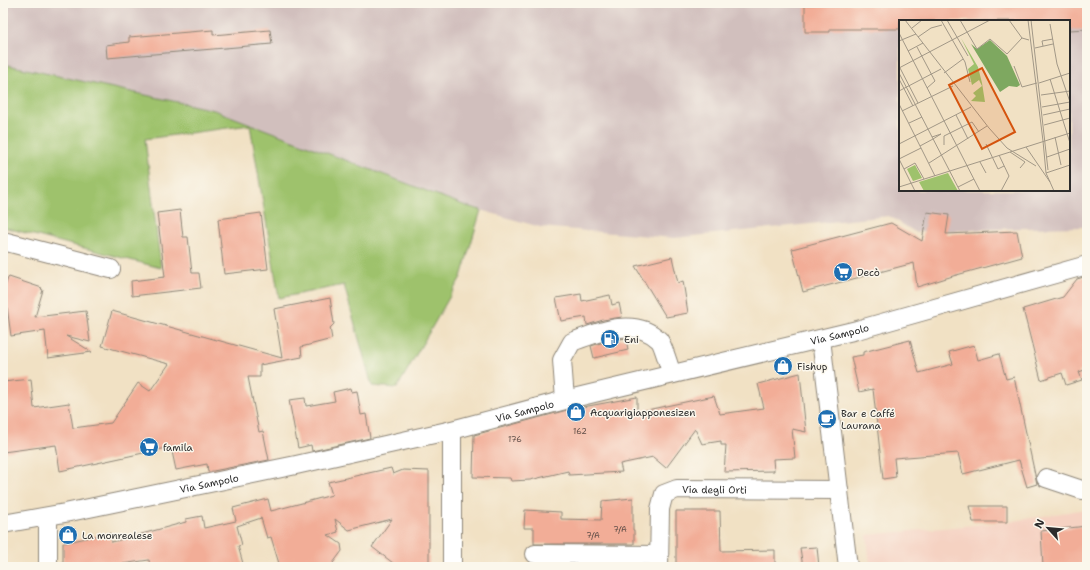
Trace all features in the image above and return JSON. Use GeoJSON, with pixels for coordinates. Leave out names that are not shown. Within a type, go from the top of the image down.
{"type":"FeatureCollection","features":[{"type":"Feature","properties":{"kind":"street"},"geometry":{"type":"LineString","coordinates":[[3,241],[111,269]]}},
{"type":"Feature","properties":{"kind":"street","name":"Via Sampolo"},"geometry":{"type":"LineString","coordinates":[[3,524],[296,465],[452,430],[565,400],[857,330],[1087,265]]}},
{"type":"Feature","properties":{"kind":"street"},"geometry":{"type":"LineString","coordinates":[[565,400],[562,360],[572,342],[597,332],[620,328],[642,329],[660,340],[672,374]]}},
{"type":"Feature","properties":{"kind":"street"},"geometry":{"type":"LineString","coordinates":[[821,339],[848,567]]}},
{"type":"Feature","properties":{"kind":"street"},"geometry":{"type":"LineString","coordinates":[[452,430],[452,567]]}},
{"type":"Feature","properties":{"kind":"street"},"geometry":{"type":"LineString","coordinates":[[1046,478],[1082,490],[1087,490]]}},
{"type":"Feature","properties":{"kind":"street","name":"Via degli Orti"},"geometry":{"type":"LineString","coordinates":[[659,561],[660,509],[664,494],[677,489],[839,490]]}},
{"type":"Feature","properties":{"kind":"street"},"geometry":{"type":"LineString","coordinates":[[48,516],[48,567]]}},
{"type":"Feature","properties":{"kind":"street"},"geometry":{"type":"LineString","coordinates":[[535,554],[659,561]]}},
{"type":"Feature","properties":{"kind":"shaded area"},"geometry":{"type":"Polygon","coordinates":[[[3,3],[1087,3],[1087,227],[915,232],[889,216],[674,238],[540,227],[466,206],[214,110],[3,64],[3,3]]]}},
{"type":"Feature","properties":{"kind":"shaded area"},"geometry":{"type":"Polygon","coordinates":[[[1087,510],[1087,567],[870,567],[867,535],[1007,522],[1087,510]]]}},
{"type":"Feature","properties":{"kind":"green space"},"geometry":{"type":"Polygon","coordinates":[[[3,64],[214,110],[466,206],[481,210],[461,277],[397,388],[372,386],[344,285],[279,298],[250,125],[145,139],[161,268],[3,227],[3,64]]]}},
{"type":"Feature","properties":{"kind":"building"},"geometry":{"type":"Polygon","coordinates":[[[847,3],[1087,3],[1087,29],[1070,30],[1070,20],[899,20],[899,29],[830,29],[830,32],[805,32],[805,5],[847,3]]]}},
{"type":"Feature","properties":{"kind":"building"},"geometry":{"type":"Polygon","coordinates":[[[213,30],[213,35],[270,30],[272,44],[107,58],[106,45],[129,42],[129,37],[213,30]]]}},
{"type":"Feature","properties":{"kind":"building"},"geometry":{"type":"Polygon","coordinates":[[[180,210],[183,237],[188,237],[192,273],[199,273],[201,288],[132,296],[131,281],[165,277],[157,213],[180,210]]]}},
{"type":"Feature","properties":{"kind":"building"},"geometry":{"type":"Polygon","coordinates":[[[927,212],[949,215],[946,234],[1017,231],[1022,257],[917,287],[914,263],[803,292],[792,249],[891,223],[922,241],[927,212]]]}},
{"type":"Feature","properties":{"kind":"building"},"geometry":{"type":"Polygon","coordinates":[[[261,213],[268,269],[224,274],[218,219],[261,213]]]}},
{"type":"Feature","properties":{"kind":"building"},"geometry":{"type":"Polygon","coordinates":[[[672,257],[678,283],[683,281],[688,313],[666,317],[635,266],[672,257]]]}},
{"type":"Feature","properties":{"kind":"building"},"geometry":{"type":"Polygon","coordinates":[[[1087,276],[1087,369],[1079,372],[1082,380],[1066,385],[1062,373],[1041,380],[1023,309],[1063,297],[1077,279],[1087,276]]]}},
{"type":"Feature","properties":{"kind":"building"},"geometry":{"type":"Polygon","coordinates":[[[9,277],[42,288],[41,289],[43,290],[35,317],[86,311],[90,342],[66,336],[92,352],[48,358],[45,331],[11,336],[6,299],[3,298],[3,292],[9,277]]]}},
{"type":"Feature","properties":{"kind":"building"},"geometry":{"type":"Polygon","coordinates":[[[581,294],[582,301],[610,295],[612,305],[619,303],[622,317],[603,320],[587,325],[586,317],[561,321],[556,298],[581,294]]]}},
{"type":"Feature","properties":{"kind":"building"},"geometry":{"type":"Polygon","coordinates":[[[330,298],[334,324],[330,328],[332,339],[301,347],[302,357],[260,365],[260,377],[248,377],[259,432],[263,431],[269,460],[208,472],[207,464],[176,470],[171,447],[60,471],[56,445],[3,452],[3,382],[31,379],[34,408],[69,403],[73,428],[111,423],[138,383],[150,391],[169,364],[102,346],[112,311],[282,358],[274,309],[330,298]]]}},
{"type":"Feature","properties":{"kind":"building"},"geometry":{"type":"Polygon","coordinates":[[[626,338],[628,350],[594,358],[591,346],[607,341],[626,338]]]}},
{"type":"Feature","properties":{"kind":"building"},"geometry":{"type":"Polygon","coordinates":[[[910,340],[919,373],[953,364],[949,352],[974,345],[978,360],[999,354],[1006,379],[1014,377],[1037,484],[1027,487],[1019,460],[963,474],[958,453],[894,458],[896,477],[883,479],[873,389],[859,392],[851,357],[863,355],[863,352],[910,340]]]}},
{"type":"Feature","properties":{"kind":"building"},"geometry":{"type":"Polygon","coordinates":[[[800,373],[806,432],[792,429],[795,458],[773,459],[774,471],[724,472],[726,445],[721,445],[721,441],[702,444],[695,429],[666,468],[653,457],[620,464],[622,472],[569,475],[568,471],[530,480],[511,481],[510,478],[473,477],[474,435],[567,410],[637,397],[637,412],[714,396],[720,414],[764,408],[758,384],[800,373]]]}},
{"type":"Feature","properties":{"kind":"building"},"geometry":{"type":"Polygon","coordinates":[[[351,388],[352,392],[357,391],[361,415],[366,414],[370,438],[312,451],[311,445],[298,448],[289,400],[305,398],[306,406],[335,401],[333,392],[351,388]]]}},
{"type":"Feature","properties":{"kind":"building"},"geometry":{"type":"Polygon","coordinates":[[[391,468],[393,474],[403,470],[429,471],[429,567],[393,567],[393,563],[372,547],[392,519],[349,530],[335,519],[338,532],[328,535],[341,544],[342,551],[330,567],[280,567],[271,537],[267,538],[261,518],[237,526],[242,545],[238,546],[244,567],[150,567],[149,560],[115,565],[116,567],[63,567],[63,543],[110,533],[112,542],[186,522],[186,519],[202,516],[204,528],[236,521],[233,508],[268,499],[271,511],[332,495],[328,482],[391,468]]]}},
{"type":"Feature","properties":{"kind":"building"},"geometry":{"type":"Polygon","coordinates":[[[633,498],[634,544],[534,544],[534,528],[524,528],[525,510],[561,512],[561,519],[601,520],[602,501],[633,498]]]}},
{"type":"Feature","properties":{"kind":"building"},"geometry":{"type":"Polygon","coordinates":[[[969,506],[1007,506],[1007,522],[973,522],[969,506]]]}},
{"type":"Feature","properties":{"kind":"building"},"geometry":{"type":"Polygon","coordinates":[[[676,511],[720,511],[721,551],[775,550],[775,567],[676,567],[676,511]]]}},
{"type":"Feature","properties":{"kind":"building"},"geometry":{"type":"Polygon","coordinates":[[[1087,526],[1087,567],[1043,567],[1041,531],[1087,526]]]}},
{"type":"Feature","properties":{"kind":"building"},"geometry":{"type":"Polygon","coordinates":[[[817,547],[819,567],[803,567],[800,548],[817,547]]]}},
{"type":"Feature","properties":{"kind":"place","name":"Decò"},"geometry":{"type":"Point","coordinates":[843,272]}},
{"type":"Feature","properties":{"kind":"place","name":"Eni"},"geometry":{"type":"Point","coordinates":[610,339]}},
{"type":"Feature","properties":{"kind":"place","name":"Fishup"},"geometry":{"type":"Point","coordinates":[783,366]}},
{"type":"Feature","properties":{"kind":"place","name":"Acquarigiapponesizen"},"geometry":{"type":"Point","coordinates":[576,412]}},
{"type":"Feature","properties":{"kind":"place","name":"Bar e Caffé Laurana"},"geometry":{"type":"Point","coordinates":[827,419]}},
{"type":"Feature","properties":{"kind":"place","name":"famila"},"geometry":{"type":"Point","coordinates":[149,447]}},
{"type":"Feature","properties":{"kind":"place","name":"La monrealese"},"geometry":{"type":"Point","coordinates":[68,535]}}]}
